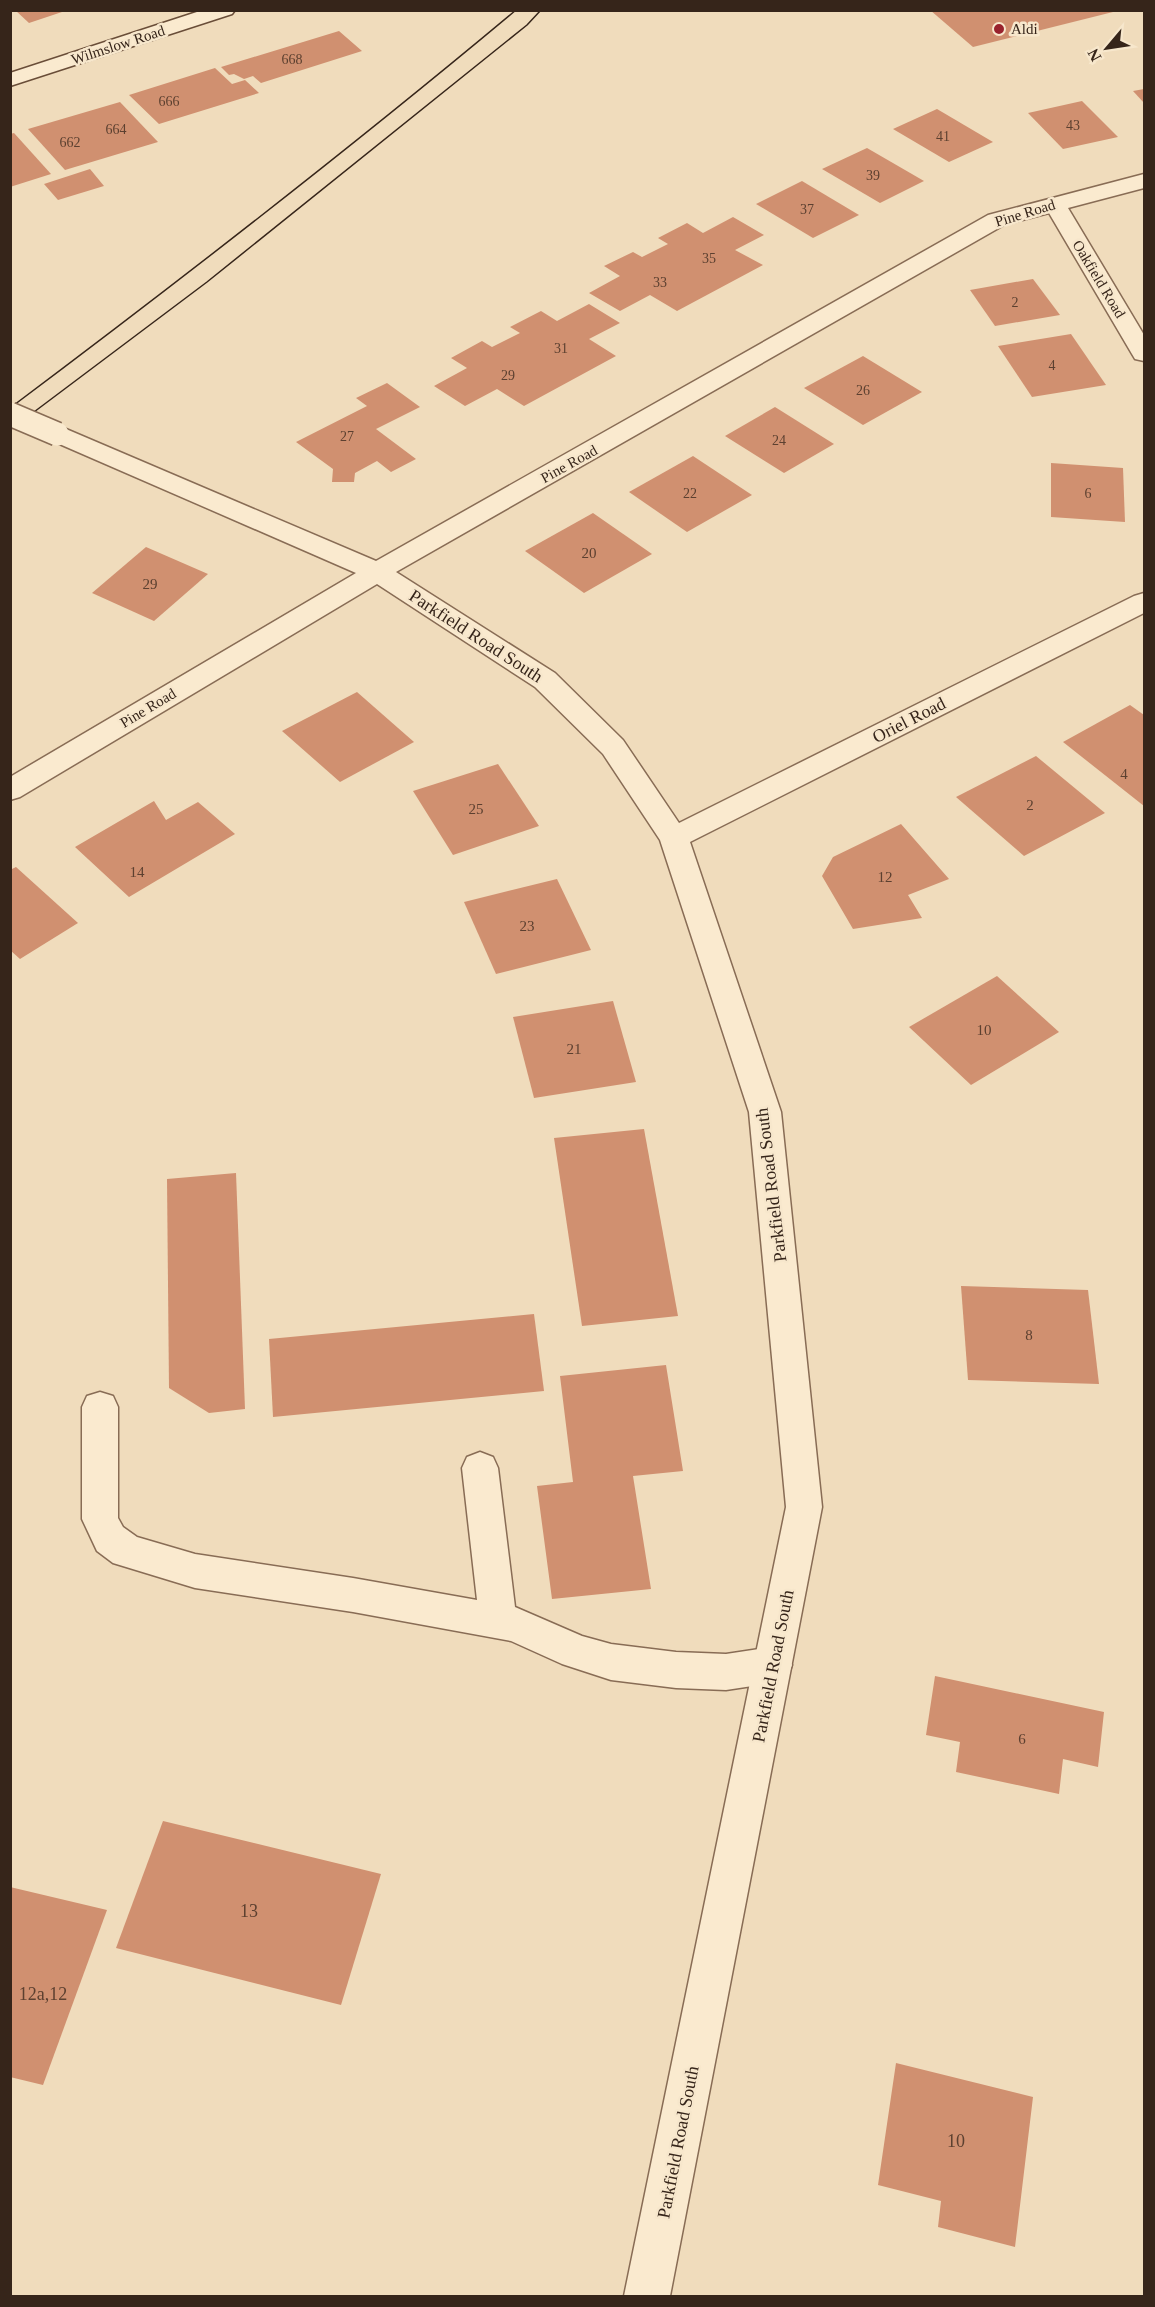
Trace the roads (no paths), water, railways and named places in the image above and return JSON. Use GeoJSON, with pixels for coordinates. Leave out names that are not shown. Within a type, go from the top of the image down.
{"type":"FeatureCollection","features":[{"type":"Feature","properties":{"kind":"street","name":"Wilmslow Road"},"geometry":{"type":"LineString","coordinates":[[10,80],[225,10]]}},
{"type":"Feature","properties":{"kind":"street","name":"Pine Road"},"geometry":{"type":"LineString","coordinates":[[10,790],[377,572],[996,220],[1144,181]]}},
{"type":"Feature","properties":{"kind":"street","name":"Oakfield Road"},"geometry":{"type":"LineString","coordinates":[[1054,203],[1144,354]]}},
{"type":"Feature","properties":{"kind":"street","name":"Parkfield Road South"},"geometry":{"type":"LineString","coordinates":[[10,414],[377,572],[545,680],[613,747],[674,838],[765,1112],[804,1507],[647,2296]]}},
{"type":"Feature","properties":{"kind":"street","name":"Oriel Road"},"geometry":{"type":"LineString","coordinates":[[674,838],[1144,602]]}},
{"type":"Feature","properties":{"kind":"street"},"geometry":{"type":"LineString","coordinates":[[100,1407],[100,1519],[110,1539],[126,1551],[195,1571],[353,1595],[515,1624],[576,1652],[611,1662],[676,1670],[726,1672],[773,1665]]}},
{"type":"Feature","properties":{"kind":"street"},"geometry":{"type":"LineString","coordinates":[[480,1468],[498,1621]]}},
{"type":"Feature","properties":{"kind":"tram line"},"geometry":{"type":"LineString","coordinates":[[10,408],[266,212],[516,10]]}},
{"type":"Feature","properties":{"kind":"tram line"},"geometry":{"type":"LineString","coordinates":[[10,430],[207,282],[527,25],[541,10]]}},
{"type":"Feature","properties":{"kind":"place","name":"Aldi"},"geometry":{"type":"Point","coordinates":[999,29]}}]}
